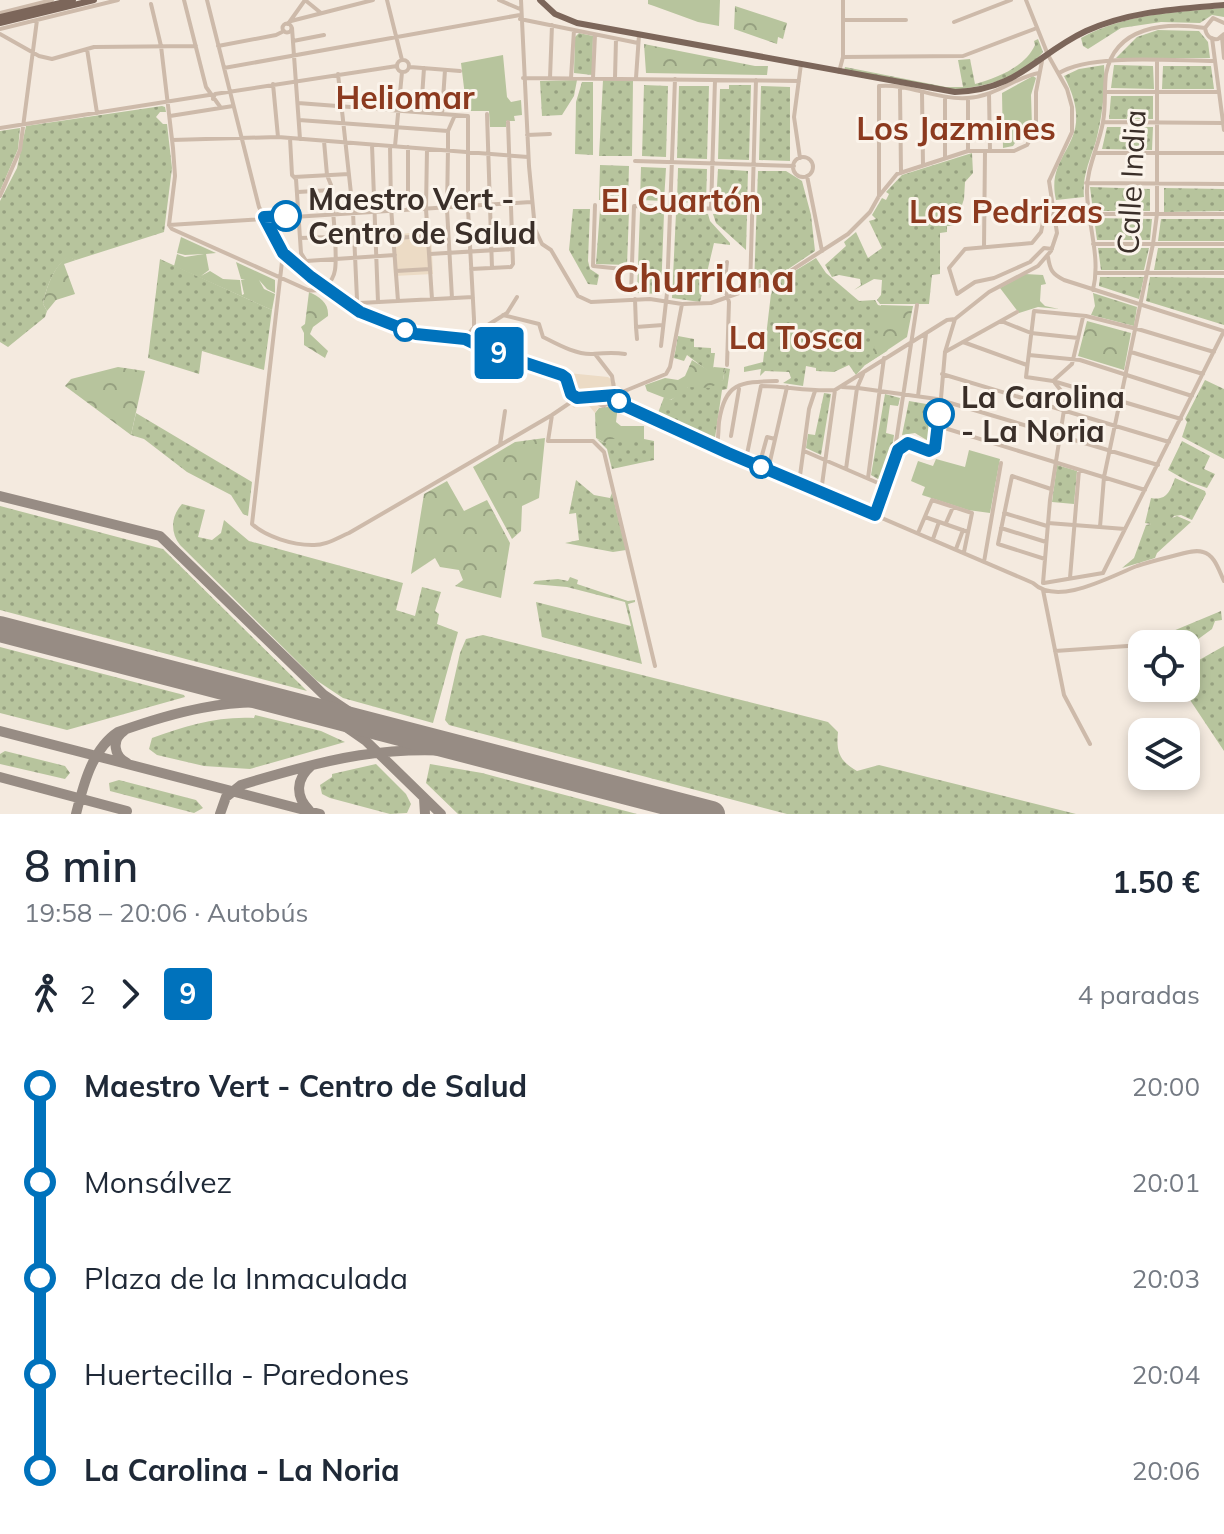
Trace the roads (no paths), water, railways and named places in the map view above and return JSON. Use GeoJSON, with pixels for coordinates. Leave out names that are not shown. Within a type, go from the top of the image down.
{"type":"FeatureCollection","features":[{"type":"Feature","properties":{"kind":"main road"},"geometry":{"type":"LineString","coordinates":[[0,23],[73,0]]}},
{"type":"Feature","properties":{"kind":"main road"},"geometry":{"type":"LineString","coordinates":[[0,23],[94,0]]}},
{"type":"Feature","properties":{"kind":"main road"},"geometry":{"type":"LineString","coordinates":[[540,0],[566,19],[639,35],[938,90],[972,92],[1006,83],[1085,31],[1119,18],[1159,10],[1224,5]]}},
{"type":"Feature","properties":{"kind":"street"},"geometry":{"type":"LineString","coordinates":[[0,23],[42,1],[52,0]]}},
{"type":"Feature","properties":{"kind":"street"},"geometry":{"type":"LineString","coordinates":[[0,23],[37,20],[118,0]]}},
{"type":"Feature","properties":{"kind":"street"},"geometry":{"type":"LineString","coordinates":[[184,0],[211,97],[221,108]]}},
{"type":"Feature","properties":{"kind":"street"},"geometry":{"type":"LineString","coordinates":[[207,0],[264,217],[283,253],[324,288],[354,308],[416,334],[465,339],[479,347],[566,378],[571,394],[577,398]]}},
{"type":"Feature","properties":{"kind":"street"},"geometry":{"type":"LineString","coordinates":[[300,139],[290,25],[305,0],[321,13]]}},
{"type":"Feature","properties":{"kind":"street"},"geometry":{"type":"LineString","coordinates":[[218,46],[281,32],[284,25],[373,0]]}},
{"type":"Feature","properties":{"kind":"street"},"geometry":{"type":"LineString","coordinates":[[387,0],[402,60]]}},
{"type":"Feature","properties":{"kind":"street"},"geometry":{"type":"LineString","coordinates":[[499,0],[514,3],[519,15]]}},
{"type":"Feature","properties":{"kind":"street"},"geometry":{"type":"LineString","coordinates":[[521,0],[519,15],[535,229],[578,296],[591,302],[635,299],[682,304],[711,303],[778,279],[839,242],[860,224],[887,184],[901,173],[968,151],[1019,150],[1031,142],[1036,129],[1036,92],[1042,61]]}},
{"type":"Feature","properties":{"kind":"street"},"geometry":{"type":"LineString","coordinates":[[839,72],[843,57],[843,0]]}},
{"type":"Feature","properties":{"kind":"street"},"geometry":{"type":"LineString","coordinates":[[954,22],[1011,0]]}},
{"type":"Feature","properties":{"kind":"street"},"geometry":{"type":"LineString","coordinates":[[821,492],[838,388],[947,320],[955,319],[989,292],[1038,266],[1052,249],[1057,233],[1049,181],[1073,126],[1070,97],[1048,55],[1026,0]]}},
{"type":"Feature","properties":{"kind":"street"},"geometry":{"type":"LineString","coordinates":[[151,4],[161,46],[170,116],[175,176],[169,225],[172,229],[313,292],[324,288],[335,272],[331,190],[324,141]]}},
{"type":"Feature","properties":{"kind":"street"},"geometry":{"type":"LineString","coordinates":[[224,68],[519,15],[638,43]]}},
{"type":"Feature","properties":{"kind":"street"},"geometry":{"type":"LineString","coordinates":[[1224,23],[1213,18],[1205,28],[1212,38],[1224,130]]}},
{"type":"Feature","properties":{"kind":"street"},"geometry":{"type":"LineString","coordinates":[[0,196],[20,150],[37,20]]}},
{"type":"Feature","properties":{"kind":"street"},"geometry":{"type":"LineString","coordinates":[[843,20],[906,20]]}},
{"type":"Feature","properties":{"kind":"street"},"geometry":{"type":"LineString","coordinates":[[0,23],[33,52],[52,59],[87,49],[196,46]]}},
{"type":"Feature","properties":{"kind":"street"},"geometry":{"type":"LineString","coordinates":[[550,78],[552,25]]}},
{"type":"Feature","properties":{"kind":"street"},"geometry":{"type":"LineString","coordinates":[[1093,290],[1097,273],[1086,183],[1103,122],[1110,60],[1126,38],[1144,29],[1158,26],[1205,28]]}},
{"type":"Feature","properties":{"kind":"street"},"geometry":{"type":"LineString","coordinates":[[843,57],[963,56],[1037,28]]}},
{"type":"Feature","properties":{"kind":"street"},"geometry":{"type":"LineString","coordinates":[[571,78],[574,30]]}},
{"type":"Feature","properties":{"kind":"street"},"geometry":{"type":"LineString","coordinates":[[293,41],[324,35]]}},
{"type":"Feature","properties":{"kind":"street"},"geometry":{"type":"LineString","coordinates":[[593,78],[595,35]]}},
{"type":"Feature","properties":{"kind":"street"},"geometry":{"type":"LineString","coordinates":[[636,78],[639,35]]}},
{"type":"Feature","properties":{"kind":"street"},"geometry":{"type":"LineString","coordinates":[[1212,38],[1223,36],[1224,58]]}},
{"type":"Feature","properties":{"kind":"street"},"geometry":{"type":"LineString","coordinates":[[615,78],[616,39]]}},
{"type":"Feature","properties":{"kind":"street"},"geometry":{"type":"LineString","coordinates":[[87,49],[97,113]]}},
{"type":"Feature","properties":{"kind":"street"},"geometry":{"type":"LineString","coordinates":[[0,128],[397,66],[402,60]]}},
{"type":"Feature","properties":{"kind":"street"},"geometry":{"type":"LineString","coordinates":[[402,60],[408,61],[410,67]]}},
{"type":"Feature","properties":{"kind":"street"},"geometry":{"type":"LineString","coordinates":[[1059,73],[1090,61],[1215,61]]}},
{"type":"Feature","properties":{"kind":"street","name":"Calle India"},"geometry":{"type":"LineString","coordinates":[[1100,527],[1104,477],[1148,273],[1157,214],[1157,61]]}},
{"type":"Feature","properties":{"kind":"street"},"geometry":{"type":"LineString","coordinates":[[794,166],[800,158],[794,117],[801,64]]}},
{"type":"Feature","properties":{"kind":"street"},"geometry":{"type":"LineString","coordinates":[[397,66],[402,72],[392,146],[392,210],[398,301]]}},
{"type":"Feature","properties":{"kind":"street"},"geometry":{"type":"LineString","coordinates":[[410,67],[460,71]]}},
{"type":"Feature","properties":{"kind":"street"},"geometry":{"type":"LineString","coordinates":[[402,72],[410,67]]}},
{"type":"Feature","properties":{"kind":"street"},"geometry":{"type":"LineString","coordinates":[[421,112],[424,68]]}},
{"type":"Feature","properties":{"kind":"street"},"geometry":{"type":"LineString","coordinates":[[442,114],[445,70]]}},
{"type":"Feature","properties":{"kind":"street"},"geometry":{"type":"LineString","coordinates":[[879,196],[879,86],[968,98],[989,94],[1030,74],[1039,73]]}},
{"type":"Feature","properties":{"kind":"street"},"geometry":{"type":"LineString","coordinates":[[338,74],[353,212],[359,301],[354,308]]}},
{"type":"Feature","properties":{"kind":"street"},"geometry":{"type":"LineString","coordinates":[[523,78],[799,81]]}},
{"type":"Feature","properties":{"kind":"street"},"geometry":{"type":"LineString","coordinates":[[661,346],[666,301],[675,79]]}},
{"type":"Feature","properties":{"kind":"street"},"geometry":{"type":"LineString","coordinates":[[711,209],[715,80]]}},
{"type":"Feature","properties":{"kind":"street"},"geometry":{"type":"LineString","coordinates":[[750,291],[756,80]]}},
{"type":"Feature","properties":{"kind":"street"},"geometry":{"type":"LineString","coordinates":[[273,84],[278,137]]}},
{"type":"Feature","properties":{"kind":"street"},"geometry":{"type":"LineString","coordinates":[[900,89],[901,173]]}},
{"type":"Feature","properties":{"kind":"street"},"geometry":{"type":"LineString","coordinates":[[1105,92],[1219,92]]}},
{"type":"Feature","properties":{"kind":"street"},"geometry":{"type":"LineString","coordinates":[[922,93],[923,165]]}},
{"type":"Feature","properties":{"kind":"street"},"geometry":{"type":"LineString","coordinates":[[984,247],[989,94]]}},
{"type":"Feature","properties":{"kind":"street"},"geometry":{"type":"LineString","coordinates":[[945,97],[945,158]]}},
{"type":"Feature","properties":{"kind":"street"},"geometry":{"type":"LineString","coordinates":[[968,98],[968,151]]}},
{"type":"Feature","properties":{"kind":"street"},"geometry":{"type":"LineString","coordinates":[[298,103],[468,116],[468,205],[474,327],[465,339]]}},
{"type":"Feature","properties":{"kind":"street"},"geometry":{"type":"LineString","coordinates":[[170,116],[233,106]]}},
{"type":"Feature","properties":{"kind":"street"},"geometry":{"type":"LineString","coordinates":[[487,114],[492,268]]}},
{"type":"Feature","properties":{"kind":"street"},"geometry":{"type":"LineString","coordinates":[[452,298],[448,131],[455,115]]}},
{"type":"Feature","properties":{"kind":"street"},"geometry":{"type":"LineString","coordinates":[[299,120],[448,131]]}},
{"type":"Feature","properties":{"kind":"street"},"geometry":{"type":"LineString","coordinates":[[471,269],[512,266],[508,122]]}},
{"type":"Feature","properties":{"kind":"street"},"geometry":{"type":"LineString","coordinates":[[1103,122],[1223,123]]}},
{"type":"Feature","properties":{"kind":"street"},"geometry":{"type":"LineString","coordinates":[[527,135],[550,134]]}},
{"type":"Feature","properties":{"kind":"street"},"geometry":{"type":"LineString","coordinates":[[172,140],[278,137],[528,157]]}},
{"type":"Feature","properties":{"kind":"street"},"geometry":{"type":"LineString","coordinates":[[290,138],[301,253],[306,261],[395,255]]}},
{"type":"Feature","properties":{"kind":"street"},"geometry":{"type":"LineString","coordinates":[[372,144],[378,302]]}},
{"type":"Feature","properties":{"kind":"street"},"geometry":{"type":"LineString","coordinates":[[408,147],[408,209]]}},
{"type":"Feature","properties":{"kind":"street"},"geometry":{"type":"LineString","coordinates":[[427,149],[432,299]]}},
{"type":"Feature","properties":{"kind":"street"},"geometry":{"type":"LineString","coordinates":[[1095,153],[1224,153]]}},
{"type":"Feature","properties":{"kind":"street"},"geometry":{"type":"LineString","coordinates":[[800,158],[812,162],[813,168],[807,176],[822,251]]}},
{"type":"Feature","properties":{"kind":"street"},"geometry":{"type":"LineString","coordinates":[[635,161],[794,166]]}},
{"type":"Feature","properties":{"kind":"street"},"geometry":{"type":"LineString","coordinates":[[794,166],[798,175],[807,176]]}},
{"type":"Feature","properties":{"kind":"street"},"geometry":{"type":"LineString","coordinates":[[294,177],[349,174]]}},
{"type":"Feature","properties":{"kind":"street"},"geometry":{"type":"LineString","coordinates":[[1086,183],[1224,184]]}},
{"type":"Feature","properties":{"kind":"street"},"geometry":{"type":"LineString","coordinates":[[297,192],[331,190]]}},
{"type":"Feature","properties":{"kind":"street"},"geometry":{"type":"LineString","coordinates":[[169,225],[531,202]]}},
{"type":"Feature","properties":{"kind":"street"},"geometry":{"type":"LineString","coordinates":[[595,205],[593,266],[632,270]]}},
{"type":"Feature","properties":{"kind":"street"},"geometry":{"type":"LineString","coordinates":[[631,293],[634,206],[752,210]]}},
{"type":"Feature","properties":{"kind":"street"},"geometry":{"type":"LineString","coordinates":[[1089,214],[1224,214]]}},
{"type":"Feature","properties":{"kind":"street"},"geometry":{"type":"LineString","coordinates":[[1052,249],[1044,248],[1030,262],[976,282],[957,294],[949,268],[965,249],[1032,243],[1041,232],[1044,217],[1055,215]]}},
{"type":"Feature","properties":{"kind":"street"},"geometry":{"type":"LineString","coordinates":[[394,238],[428,236]]}},
{"type":"Feature","properties":{"kind":"street"},"geometry":{"type":"LineString","coordinates":[[300,238],[333,237]]}},
{"type":"Feature","properties":{"kind":"street"},"geometry":{"type":"LineString","coordinates":[[1093,244],[1224,244]]}},
{"type":"Feature","properties":{"kind":"street"},"geometry":{"type":"LineString","coordinates":[[429,254],[512,249]]}},
{"type":"Feature","properties":{"kind":"street"},"geometry":{"type":"LineString","coordinates":[[283,253],[252,524],[269,536],[312,545],[323,544],[349,533],[577,398],[615,397]]}},
{"type":"Feature","properties":{"kind":"street"},"geometry":{"type":"LineString","coordinates":[[1048,257],[1049,269],[1054,275],[1224,331],[1103,573],[1105,579]]}},
{"type":"Feature","properties":{"kind":"street"},"geometry":{"type":"LineString","coordinates":[[727,262],[724,286],[727,365]]}},
{"type":"Feature","properties":{"kind":"street"},"geometry":{"type":"LineString","coordinates":[[396,271],[430,269]]}},
{"type":"Feature","properties":{"kind":"street"},"geometry":{"type":"LineString","coordinates":[[1097,273],[1224,273]]}},
{"type":"Feature","properties":{"kind":"street"},"geometry":{"type":"LineString","coordinates":[[724,286],[737,295]]}},
{"type":"Feature","properties":{"kind":"street"},"geometry":{"type":"LineString","coordinates":[[359,301],[473,297]]}},
{"type":"Feature","properties":{"kind":"street"},"geometry":{"type":"LineString","coordinates":[[465,339],[503,315],[517,298]]}},
{"type":"Feature","properties":{"kind":"street"},"geometry":{"type":"LineString","coordinates":[[635,299],[637,339]]}},
{"type":"Feature","properties":{"kind":"street"},"geometry":{"type":"LineString","coordinates":[[593,396],[597,405],[603,406],[615,397],[666,374],[682,304]]}},
{"type":"Feature","properties":{"kind":"street"},"geometry":{"type":"LineString","coordinates":[[875,515],[898,450],[896,442],[917,305]]}},
{"type":"Feature","properties":{"kind":"street"},"geometry":{"type":"LineString","coordinates":[[1181,419],[1053,381],[1026,377],[1034,311],[1083,316],[1136,328],[1214,352]]}},
{"type":"Feature","properties":{"kind":"street"},"geometry":{"type":"LineString","coordinates":[[945,352],[1017,312]]}},
{"type":"Feature","properties":{"kind":"street"},"geometry":{"type":"LineString","coordinates":[[503,315],[539,324],[541,335],[561,346],[595,354],[608,351],[625,354]]}},
{"type":"Feature","properties":{"kind":"street"},"geometry":{"type":"LineString","coordinates":[[1053,381],[1072,364],[1083,316]]}},
{"type":"Feature","properties":{"kind":"street"},"geometry":{"type":"LineString","coordinates":[[898,450],[908,443],[932,451],[937,444],[945,352],[955,319]]}},
{"type":"Feature","properties":{"kind":"street"},"geometry":{"type":"LineString","coordinates":[[1001,321],[1031,333],[1078,338]]}},
{"type":"Feature","properties":{"kind":"street"},"geometry":{"type":"LineString","coordinates":[[636,327],[663,325]]}},
{"type":"Feature","properties":{"kind":"street"},"geometry":{"type":"LineString","coordinates":[[918,396],[926,334]]}},
{"type":"Feature","properties":{"kind":"street"},"geometry":{"type":"LineString","coordinates":[[479,347],[507,340]]}},
{"type":"Feature","properties":{"kind":"street"},"geometry":{"type":"LineString","coordinates":[[963,342],[1027,365]]}},
{"type":"Feature","properties":{"kind":"street"},"geometry":{"type":"LineString","coordinates":[[1131,352],[1203,374]]}},
{"type":"Feature","properties":{"kind":"street"},"geometry":{"type":"LineString","coordinates":[[595,354],[612,376],[615,397],[623,405],[964,552],[1043,590],[1077,590],[1157,560],[1199,551],[1213,558],[1224,581]]}},
{"type":"Feature","properties":{"kind":"street"},"geometry":{"type":"LineString","coordinates":[[1029,355],[1073,360],[1193,396]]}},
{"type":"Feature","properties":{"kind":"street"},"geometry":{"type":"LineString","coordinates":[[868,478],[884,358]]}},
{"type":"Feature","properties":{"kind":"street"},"geometry":{"type":"LineString","coordinates":[[846,469],[857,387],[864,372]]}},
{"type":"Feature","properties":{"kind":"street"},"geometry":{"type":"LineString","coordinates":[[942,374],[1169,442]]}},
{"type":"Feature","properties":{"kind":"street"},"geometry":{"type":"LineString","coordinates":[[852,379],[857,387]]}},
{"type":"Feature","properties":{"kind":"street"},"geometry":{"type":"LineString","coordinates":[[852,379],[857,387]]}},
{"type":"Feature","properties":{"kind":"street"},"geometry":{"type":"LineString","coordinates":[[716,447],[723,402],[732,388],[777,381]]}},
{"type":"Feature","properties":{"kind":"street"},"geometry":{"type":"LineString","coordinates":[[1043,583],[1051,489],[1066,397],[1053,381]]}},
{"type":"Feature","properties":{"kind":"street"},"geometry":{"type":"LineString","coordinates":[[745,460],[761,386],[788,386],[815,391],[857,387],[941,400],[1158,465]]}},
{"type":"Feature","properties":{"kind":"street"},"geometry":{"type":"LineString","coordinates":[[768,470],[788,386]]}},
{"type":"Feature","properties":{"kind":"street"},"geometry":{"type":"LineString","coordinates":[[731,436],[739,389]]}},
{"type":"Feature","properties":{"kind":"street"},"geometry":{"type":"LineString","coordinates":[[799,483],[809,409],[815,391]]}},
{"type":"Feature","properties":{"kind":"street"},"geometry":{"type":"LineString","coordinates":[[500,445],[505,411]]}},
{"type":"Feature","properties":{"kind":"street"},"geometry":{"type":"LineString","coordinates":[[552,415],[548,441],[593,441],[604,452],[655,666]]}},
{"type":"Feature","properties":{"kind":"street"},"geometry":{"type":"LineString","coordinates":[[720,421],[733,423]]}},
{"type":"Feature","properties":{"kind":"street"},"geometry":{"type":"LineString","coordinates":[[938,426],[1145,490]]}},
{"type":"Feature","properties":{"kind":"street"},"geometry":{"type":"LineString","coordinates":[[759,466],[767,437],[775,439]]}},
{"type":"Feature","properties":{"kind":"street"},"geometry":{"type":"LineString","coordinates":[[804,451],[885,486]]}},
{"type":"Feature","properties":{"kind":"street"},"geometry":{"type":"LineString","coordinates":[[984,562],[1001,463]]}},
{"type":"Feature","properties":{"kind":"street"},"geometry":{"type":"LineString","coordinates":[[1070,578],[1079,470]]}},
{"type":"Feature","properties":{"kind":"street"},"geometry":{"type":"LineString","coordinates":[[1045,559],[998,544],[1012,476],[1051,489]]}},
{"type":"Feature","properties":{"kind":"street"},"geometry":{"type":"LineString","coordinates":[[918,534],[932,500],[972,513],[956,549]]}},
{"type":"Feature","properties":{"kind":"street"},"geometry":{"type":"LineString","coordinates":[[946,524],[953,507]]}},
{"type":"Feature","properties":{"kind":"street"},"geometry":{"type":"LineString","coordinates":[[1004,513],[1047,525],[1125,529]]}},
{"type":"Feature","properties":{"kind":"street"},"geometry":{"type":"LineString","coordinates":[[925,517],[965,531]]}},
{"type":"Feature","properties":{"kind":"street"},"geometry":{"type":"LineString","coordinates":[[933,539],[939,522]]}},
{"type":"Feature","properties":{"kind":"street"},"geometry":{"type":"LineString","coordinates":[[1001,528],[1046,542]]}},
{"type":"Feature","properties":{"kind":"street"},"geometry":{"type":"LineString","coordinates":[[964,552],[965,531]]}},
{"type":"Feature","properties":{"kind":"street"},"geometry":{"type":"LineString","coordinates":[[1033,583],[1103,573]]}},
{"type":"Feature","properties":{"kind":"street"},"geometry":{"type":"LineString","coordinates":[[1043,590],[1064,695],[1090,744]]}},
{"type":"Feature","properties":{"kind":"street"},"geometry":{"type":"LineString","coordinates":[[1055,651],[1128,646]]}},
{"type":"Feature","properties":{"kind":"place","name":"Maestro Vert - Centro de Salud"},"geometry":{"type":"Point","coordinates":[286,216]}},
{"type":"Feature","properties":{"kind":"place","name":"La Carolina - La Noria"},"geometry":{"type":"Point","coordinates":[939,414]}},
{"type":"Feature","properties":{"kind":"district","name":"Heliomar"},"geometry":{"type":"Point","coordinates":[405,97]}},
{"type":"Feature","properties":{"kind":"district","name":"Los Jazmines"},"geometry":{"type":"Point","coordinates":[956,128]}},
{"type":"Feature","properties":{"kind":"district","name":"El Cuartón"},"geometry":{"type":"Point","coordinates":[681,200]}},
{"type":"Feature","properties":{"kind":"district","name":"Las Pedrizas"},"geometry":{"type":"Point","coordinates":[1006,211]}},
{"type":"Feature","properties":{"kind":"district","name":"Churriana"},"geometry":{"type":"Point","coordinates":[704,278]}},
{"type":"Feature","properties":{"kind":"district","name":"La Tosca"},"geometry":{"type":"Point","coordinates":[796,337]}}]}
